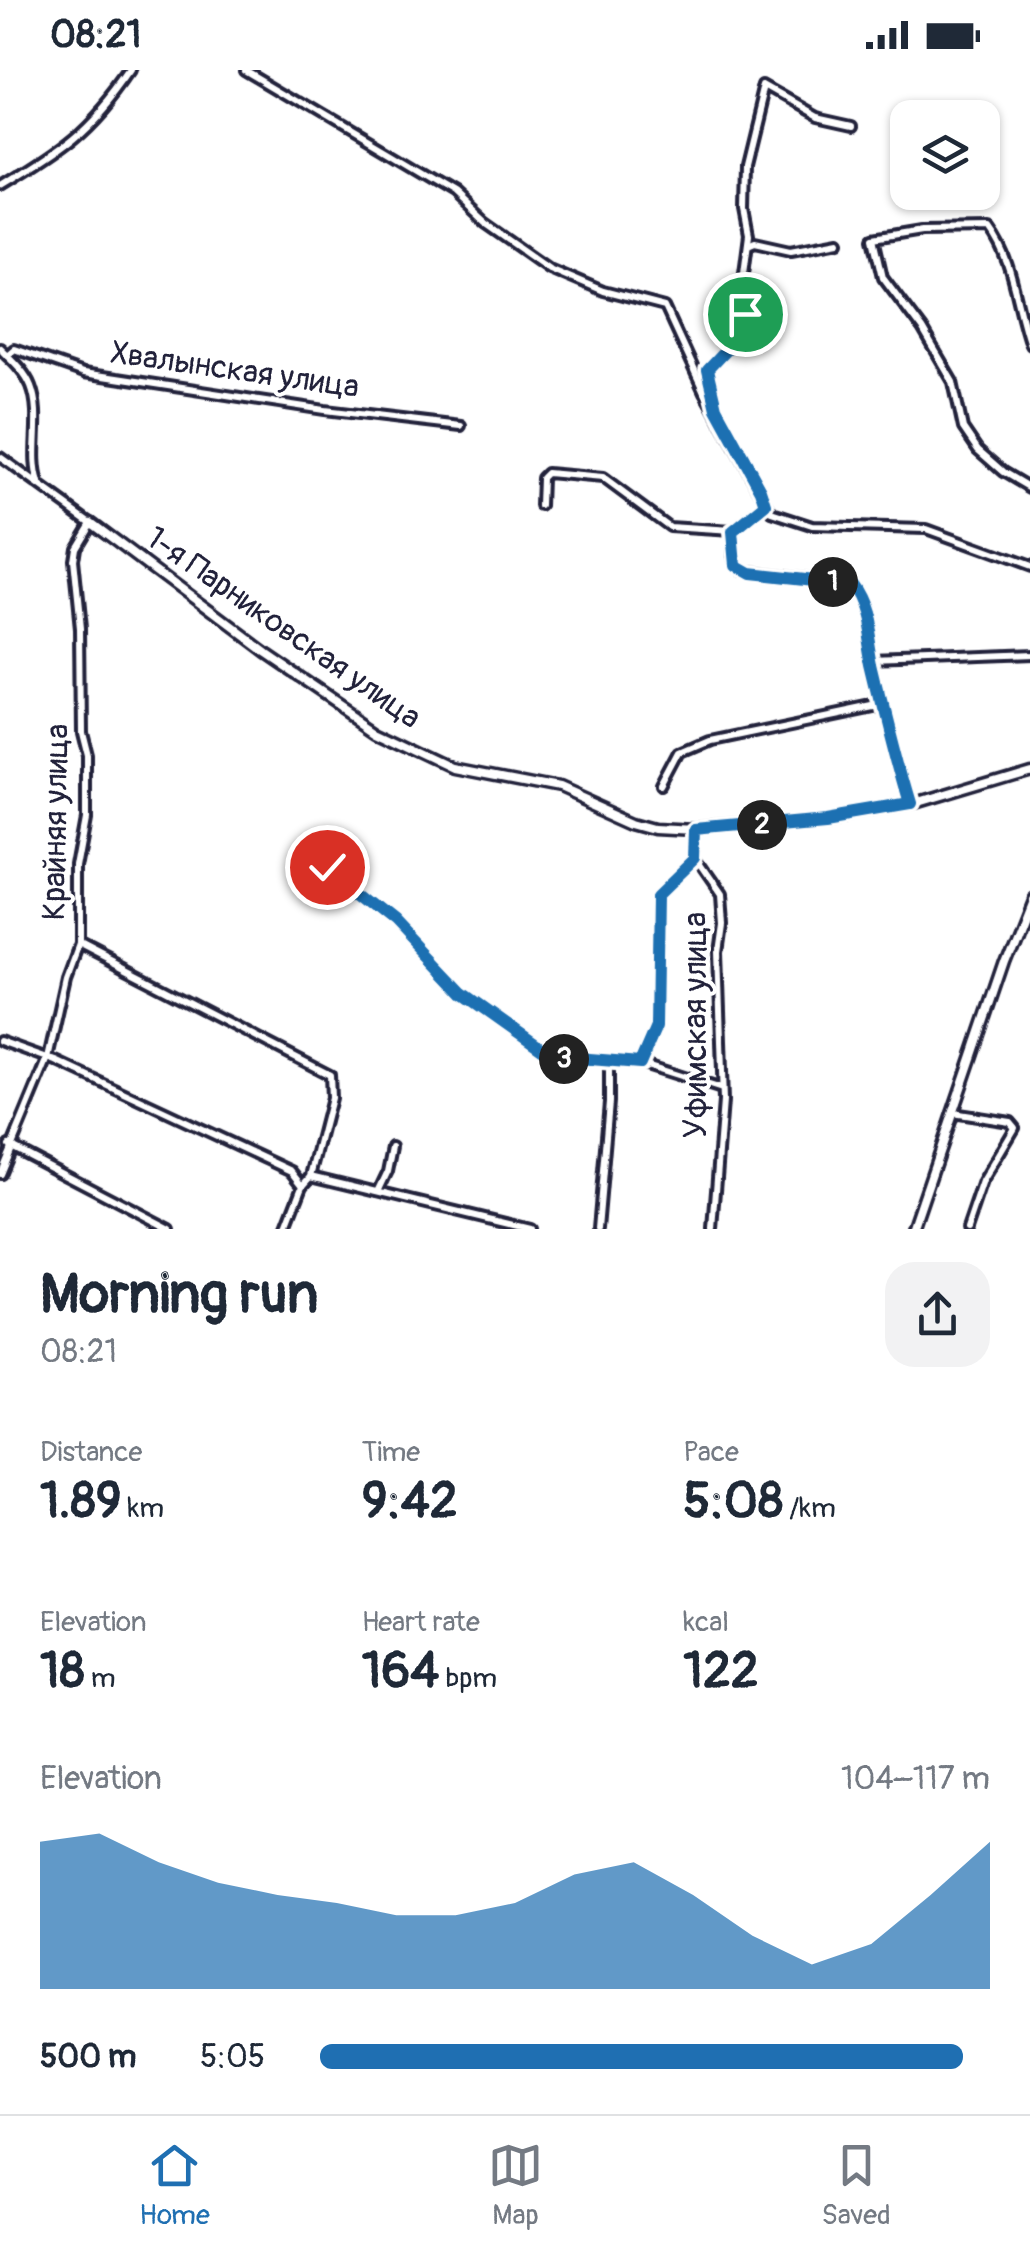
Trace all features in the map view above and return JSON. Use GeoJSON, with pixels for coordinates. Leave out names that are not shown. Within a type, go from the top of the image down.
{"type":"FeatureCollection","features":[{"type":"Feature","properties":{"kind":"street"},"geometry":{"type":"LineString","coordinates":[[0,186],[83,131],[130,70]]}},
{"type":"Feature","properties":{"kind":"street"},"geometry":{"type":"LineString","coordinates":[[246,70],[453,193],[485,223],[549,268],[603,291],[666,308],[704,392],[772,513],[812,526],[926,529],[1030,567]]}},
{"type":"Feature","properties":{"kind":"street"},"geometry":{"type":"LineString","coordinates":[[716,408],[707,370],[738,337],[743,326],[742,288],[748,245],[745,166],[764,89],[815,118],[851,126]]}},
{"type":"Feature","properties":{"kind":"street"},"geometry":{"type":"LineString","coordinates":[[1030,344],[1017,308],[1010,264],[990,228],[922,230],[874,238],[883,277],[922,328],[953,382],[963,428],[978,450],[1003,472],[1030,488]]}},
{"type":"Feature","properties":{"kind":"street"},"geometry":{"type":"LineString","coordinates":[[748,245],[755,242],[791,250],[839,241]]}},
{"type":"Feature","properties":{"kind":"street"},"geometry":{"type":"LineString","coordinates":[[0,348],[31,386],[33,458],[40,484]]}},
{"type":"Feature","properties":{"kind":"street","name":"Хвалынская улица"},"geometry":{"type":"LineString","coordinates":[[6,355],[14,349],[83,373],[325,410],[461,426]]}},
{"type":"Feature","properties":{"kind":"street"},"geometry":{"type":"LineString","coordinates":[[0,457],[90,522]]}},
{"type":"Feature","properties":{"kind":"street"},"geometry":{"type":"LineString","coordinates":[[541,506],[542,478],[555,471],[603,478],[670,526],[733,532],[766,505]]}},
{"type":"Feature","properties":{"kind":"street","name":"1-я Парниковская улица"},"geometry":{"type":"LineString","coordinates":[[90,522],[260,650],[377,730],[455,766],[558,786],[636,820],[696,830],[828,818],[910,804],[1030,770]]}},
{"type":"Feature","properties":{"kind":"street","name":"Крайняя улица"},"geometry":{"type":"LineString","coordinates":[[0,1174],[48,1058],[66,977],[78,945],[78,864],[87,815],[87,755],[81,730],[80,630],[73,560],[74,547],[90,522]]}},
{"type":"Feature","properties":{"kind":"street"},"geometry":{"type":"LineString","coordinates":[[733,532],[734,558],[741,570],[850,584],[863,604],[883,704],[910,804]]}},
{"type":"Feature","properties":{"kind":"street"},"geometry":{"type":"LineString","coordinates":[[873,661],[1030,654]]}},
{"type":"Feature","properties":{"kind":"street"},"geometry":{"type":"LineString","coordinates":[[664,786],[682,752],[710,740],[883,704]]}},
{"type":"Feature","properties":{"kind":"street"},"geometry":{"type":"LineString","coordinates":[[640,1063],[656,1026],[658,894],[695,858],[696,830]]}},
{"type":"Feature","properties":{"kind":"street","name":"Уфимская улица"},"geometry":{"type":"LineString","coordinates":[[695,858],[720,894],[722,1089],[713,1229]]}},
{"type":"Feature","properties":{"kind":"street"},"geometry":{"type":"LineString","coordinates":[[327,867],[396,922],[463,993],[552,1056],[640,1063],[722,1089]]}},
{"type":"Feature","properties":{"kind":"street"},"geometry":{"type":"LineString","coordinates":[[913,1229],[1030,895]]}},
{"type":"Feature","properties":{"kind":"street"},"geometry":{"type":"LineString","coordinates":[[78,945],[330,1075],[331,1098],[311,1176],[303,1185],[286,1229]]}},
{"type":"Feature","properties":{"kind":"street"},"geometry":{"type":"LineString","coordinates":[[0,1041],[48,1058],[292,1171],[303,1185]]}},
{"type":"Feature","properties":{"kind":"street"},"geometry":{"type":"LineString","coordinates":[[598,1229],[609,1062]]}},
{"type":"Feature","properties":{"kind":"street"},"geometry":{"type":"LineString","coordinates":[[952,1113],[1010,1122],[1014,1128],[983,1182],[967,1229]]}},
{"type":"Feature","properties":{"kind":"street"},"geometry":{"type":"LineString","coordinates":[[9,1146],[170,1229]]}},
{"type":"Feature","properties":{"kind":"street"},"geometry":{"type":"LineString","coordinates":[[378,1192],[393,1146]]}},
{"type":"Feature","properties":{"kind":"street"},"geometry":{"type":"LineString","coordinates":[[311,1176],[530,1229]]}},
{"type":"Feature","properties":{"kind":"street"},"geometry":{"type":"LineString","coordinates":[[490,1229],[500,1222]]}},
{"type":"Feature","properties":{"kind":"route"},"geometry":{"type":"LineString","coordinates":[[327,867],[396,922],[463,993],[552,1056],[640,1063],[656,1026],[659,998],[658,894],[695,858],[696,830],[828,818],[910,804],[858,594],[850,584],[750,573],[736,565],[733,532],[766,505],[716,408],[707,370],[738,337],[745,314]]}}]}
